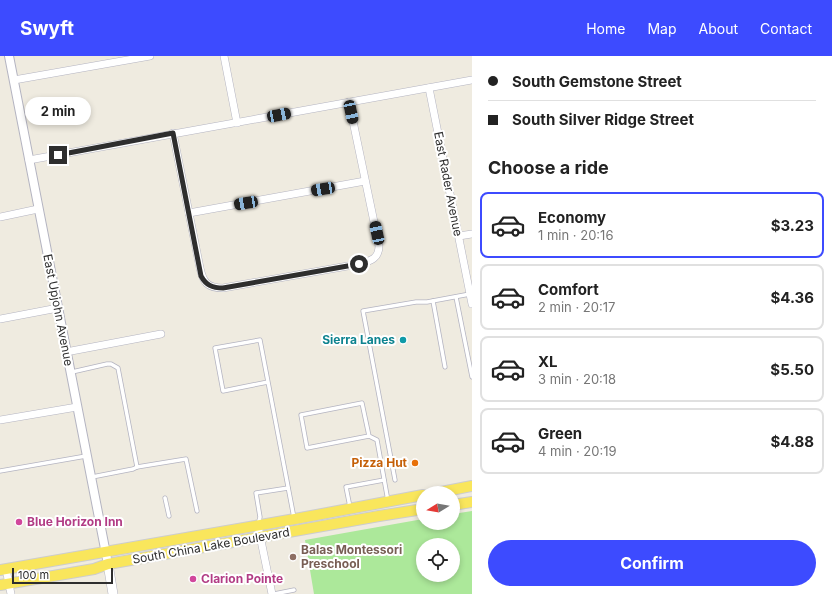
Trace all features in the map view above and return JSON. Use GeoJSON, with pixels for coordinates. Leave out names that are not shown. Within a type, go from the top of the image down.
{"type":"FeatureCollection","features":[{"type":"Feature","properties":{"kind":"main road"},"geometry":{"type":"LineString","coordinates":[[460,488],[472,486]]}},
{"type":"Feature","properties":{"kind":"main road","name":"South China Lake Boulevard"},"geometry":{"type":"LineString","coordinates":[[3,569],[258,526],[416,496]]}},
{"type":"Feature","properties":{"kind":"main road"},"geometry":{"type":"LineString","coordinates":[[460,504],[472,502]]}},
{"type":"Feature","properties":{"kind":"main road","name":"South China Lake Boulevard"},"geometry":{"type":"LineString","coordinates":[[4,584],[94,569],[108,564],[416,510]]}},
{"type":"Feature","properties":{"kind":"main road"},"geometry":{"type":"LineString","coordinates":[[108,564],[113,594]]}},
{"type":"Feature","properties":{"kind":"street","name":"East Upjohn Avenue"},"geometry":{"type":"LineString","coordinates":[[9,56],[108,564]]}},
{"type":"Feature","properties":{"kind":"street"},"geometry":{"type":"LineString","coordinates":[[14,80],[150,56]]}},
{"type":"Feature","properties":{"kind":"street"},"geometry":{"type":"LineString","coordinates":[[224,56],[237,122]]}},
{"type":"Feature","properties":{"kind":"street"},"geometry":{"type":"LineString","coordinates":[[29,160],[472,80]]}},
{"type":"Feature","properties":{"kind":"street","name":"East Rader Avenue"},"geometry":{"type":"LineString","coordinates":[[429,88],[472,304]]}},
{"type":"Feature","properties":{"kind":"street"},"geometry":{"type":"LineString","coordinates":[[173,133],[201,276],[206,284],[217,288],[223,288],[359,264],[374,259],[379,251],[379,246],[349,102]]}},
{"type":"Feature","properties":{"kind":"street"},"geometry":{"type":"LineString","coordinates":[[189,213],[365,181]]}},
{"type":"Feature","properties":{"kind":"street"},"geometry":{"type":"LineString","coordinates":[[0,217],[38,209]]}},
{"type":"Feature","properties":{"kind":"street"},"geometry":{"type":"LineString","coordinates":[[459,236],[472,234]]}},
{"type":"Feature","properties":{"kind":"street"},"geometry":{"type":"LineString","coordinates":[[0,319],[58,308]]}},
{"type":"Feature","properties":{"kind":"street"},"geometry":{"type":"LineString","coordinates":[[66,352],[161,334]]}},
{"type":"Feature","properties":{"kind":"street"},"geometry":{"type":"LineString","coordinates":[[0,420],[77,407]]}},
{"type":"Feature","properties":{"kind":"street"},"geometry":{"type":"LineString","coordinates":[[258,526],[273,594]]}},
{"type":"Feature","properties":{"kind":"street"},"geometry":{"type":"LineString","coordinates":[[3,569],[4,584],[11,594]]}},
{"type":"Feature","properties":{"kind":"lane"},"geometry":{"type":"LineString","coordinates":[[395,480],[363,311],[470,294]]}},
{"type":"Feature","properties":{"kind":"lane"},"geometry":{"type":"LineString","coordinates":[[456,297],[472,377]]}},
{"type":"Feature","properties":{"kind":"lane"},"geometry":{"type":"LineString","coordinates":[[433,301],[445,367]]}},
{"type":"Feature","properties":{"kind":"lane"},"geometry":{"type":"LineString","coordinates":[[268,382],[223,391],[215,348],[260,340],[295,519]]}},
{"type":"Feature","properties":{"kind":"lane"},"geometry":{"type":"LineString","coordinates":[[70,372],[107,364],[111,364],[118,368],[137,466]]}},
{"type":"Feature","properties":{"kind":"lane"},"geometry":{"type":"LineString","coordinates":[[369,436],[362,403],[301,415],[308,448],[369,436],[377,440],[388,502]]}},
{"type":"Feature","properties":{"kind":"lane"},"geometry":{"type":"LineString","coordinates":[[0,471],[86,456]]}},
{"type":"Feature","properties":{"kind":"lane"},"geometry":{"type":"LineString","coordinates":[[90,477],[133,469],[137,466],[186,459],[197,511]]}},
{"type":"Feature","properties":{"kind":"lane"},"geometry":{"type":"LineString","coordinates":[[350,509],[346,487],[384,480]]}},
{"type":"Feature","properties":{"kind":"lane"},"geometry":{"type":"LineString","coordinates":[[258,526],[260,516],[256,493],[288,488]]}},
{"type":"Feature","properties":{"kind":"lane"},"geometry":{"type":"LineString","coordinates":[[165,498],[168,516]]}},
{"type":"Feature","properties":{"kind":"lane"},"geometry":{"type":"LineString","coordinates":[[273,594],[294,590]]}},
{"type":"Feature","properties":{"kind":"green space"},"geometry":{"type":"Polygon","coordinates":[[[472,511],[472,594],[314,594],[305,540],[416,520],[416,530],[460,530],[460,513],[472,511]]]}},
{"type":"Feature","properties":{"kind":"place","name":"Sierra Lanes"},"geometry":{"type":"Point","coordinates":[403,340]}},
{"type":"Feature","properties":{"kind":"place","name":"Pizza Hut"},"geometry":{"type":"Point","coordinates":[415,463]}},
{"type":"Feature","properties":{"kind":"place","name":"Blue Horizon Inn"},"geometry":{"type":"Point","coordinates":[19,522]}},
{"type":"Feature","properties":{"kind":"place","name":"Balas Montessori Preschool"},"geometry":{"type":"Point","coordinates":[293,557]}},
{"type":"Feature","properties":{"kind":"place","name":"Clarion Pointe"},"geometry":{"type":"Point","coordinates":[193,579]}},
{"type":"Feature","properties":{"kind":"route"},"geometry":{"type":"LineString","coordinates":[[58,155],[173,133],[201,276],[206,284],[217,288],[359,264]]}}]}
